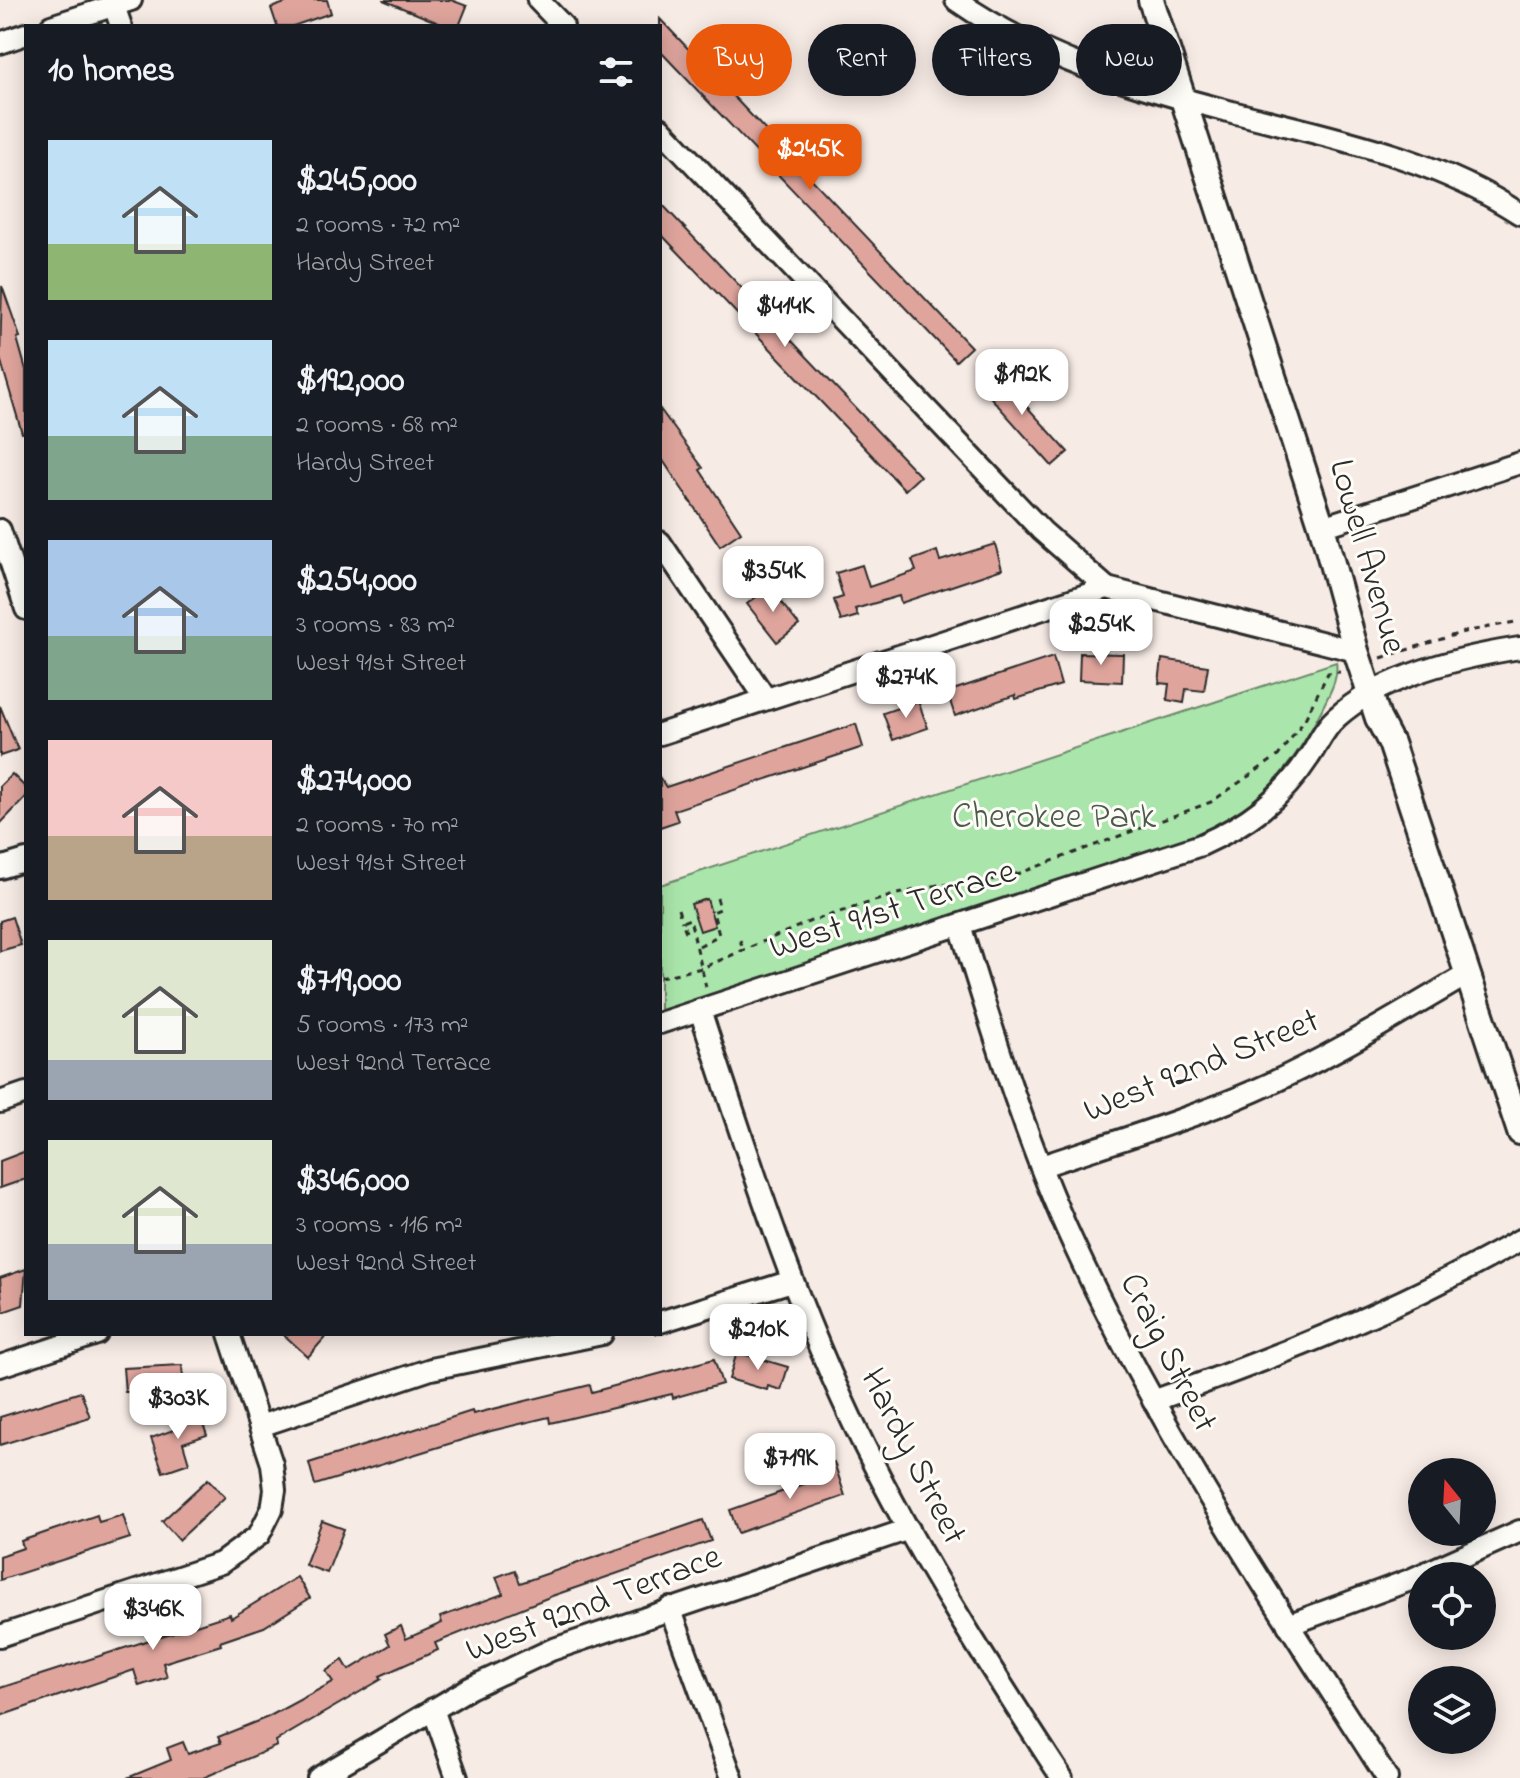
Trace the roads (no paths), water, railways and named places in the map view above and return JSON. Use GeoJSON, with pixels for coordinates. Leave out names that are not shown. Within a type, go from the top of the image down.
{"type":"FeatureCollection","features":[{"type":"Feature","properties":{"kind":"street"},"geometry":{"type":"LineString","coordinates":[[538,0],[561,24]]}},
{"type":"Feature","properties":{"kind":"street"},"geometry":{"type":"LineString","coordinates":[[956,0],[998,29],[1110,77],[1388,151],[1439,170],[1520,214]]}},
{"type":"Feature","properties":{"kind":"street","name":"Lowell Avenue"},"geometry":{"type":"LineString","coordinates":[[1151,0],[1366,655],[1370,694],[1391,743],[1520,1132]]}},
{"type":"Feature","properties":{"kind":"street"},"geometry":{"type":"LineString","coordinates":[[57,24],[119,2],[121,24]]}},
{"type":"Feature","properties":{"kind":"street"},"geometry":{"type":"LineString","coordinates":[[0,43],[24,35]]}},
{"type":"Feature","properties":{"kind":"street"},"geometry":{"type":"LineString","coordinates":[[662,130],[1042,531],[1107,588],[1366,655]]}},
{"type":"Feature","properties":{"kind":"street"},"geometry":{"type":"LineString","coordinates":[[1322,527],[1520,463]]}},
{"type":"Feature","properties":{"kind":"street"},"geometry":{"type":"LineString","coordinates":[[0,530],[9,590],[24,607]]}},
{"type":"Feature","properties":{"kind":"street"},"geometry":{"type":"LineString","coordinates":[[662,545],[766,699]]}},
{"type":"Feature","properties":{"kind":"street"},"geometry":{"type":"LineString","coordinates":[[662,733],[1107,588]]}},
{"type":"Feature","properties":{"kind":"street","name":"West 91st Terrace"},"geometry":{"type":"LineString","coordinates":[[662,1022],[1201,845],[1232,832],[1264,810],[1285,790],[1336,717],[1370,694],[1452,664],[1520,648]]}},
{"type":"Feature","properties":{"kind":"street"},"geometry":{"type":"LineString","coordinates":[[0,868],[24,861]]}},
{"type":"Feature","properties":{"kind":"street","name":"Craig Street"},"geometry":{"type":"LineString","coordinates":[[960,925],[1042,1166],[1072,1242],[1185,1461],[1387,1778]]}},
{"type":"Feature","properties":{"kind":"street","name":"West 92nd Street"},"geometry":{"type":"LineString","coordinates":[[1042,1166],[1171,1124],[1255,1090],[1336,1051],[1468,974]]}},
{"type":"Feature","properties":{"kind":"street","name":"Hardy Street"},"geometry":{"type":"LineString","coordinates":[[700,1010],[792,1281],[861,1439],[950,1602],[1062,1778]]}},
{"type":"Feature","properties":{"kind":"street"},"geometry":{"type":"LineString","coordinates":[[0,1102],[24,1094]]}},
{"type":"Feature","properties":{"kind":"street"},"geometry":{"type":"LineString","coordinates":[[1153,1401],[1297,1350],[1393,1309],[1520,1240]]}},
{"type":"Feature","properties":{"kind":"street"},"geometry":{"type":"LineString","coordinates":[[662,1321],[792,1281]]}},
{"type":"Feature","properties":{"kind":"street"},"geometry":{"type":"LineString","coordinates":[[0,1366],[91,1336]]}},
{"type":"Feature","properties":{"kind":"street"},"geometry":{"type":"LineString","coordinates":[[0,1636],[221,1563],[240,1553],[259,1535],[272,1509],[275,1490],[272,1464],[230,1336]]}},
{"type":"Feature","properties":{"kind":"street"},"geometry":{"type":"LineString","coordinates":[[260,1426],[431,1369],[592,1336]]}},
{"type":"Feature","properties":{"kind":"street","name":"West 92nd Terrace"},"geometry":{"type":"LineString","coordinates":[[318,1778],[433,1709],[551,1650],[909,1529]]}},
{"type":"Feature","properties":{"kind":"street"},"geometry":{"type":"LineString","coordinates":[[1288,1625],[1410,1580],[1520,1531]]}},
{"type":"Feature","properties":{"kind":"street"},"geometry":{"type":"LineString","coordinates":[[670,1608],[732,1778]]}},
{"type":"Feature","properties":{"kind":"street"},"geometry":{"type":"LineString","coordinates":[[433,1709],[457,1778]]}},
{"type":"Feature","properties":{"kind":"park label","name":"Cherokee Park"},"geometry":{"type":"Point","coordinates":[1054,818]}}]}
